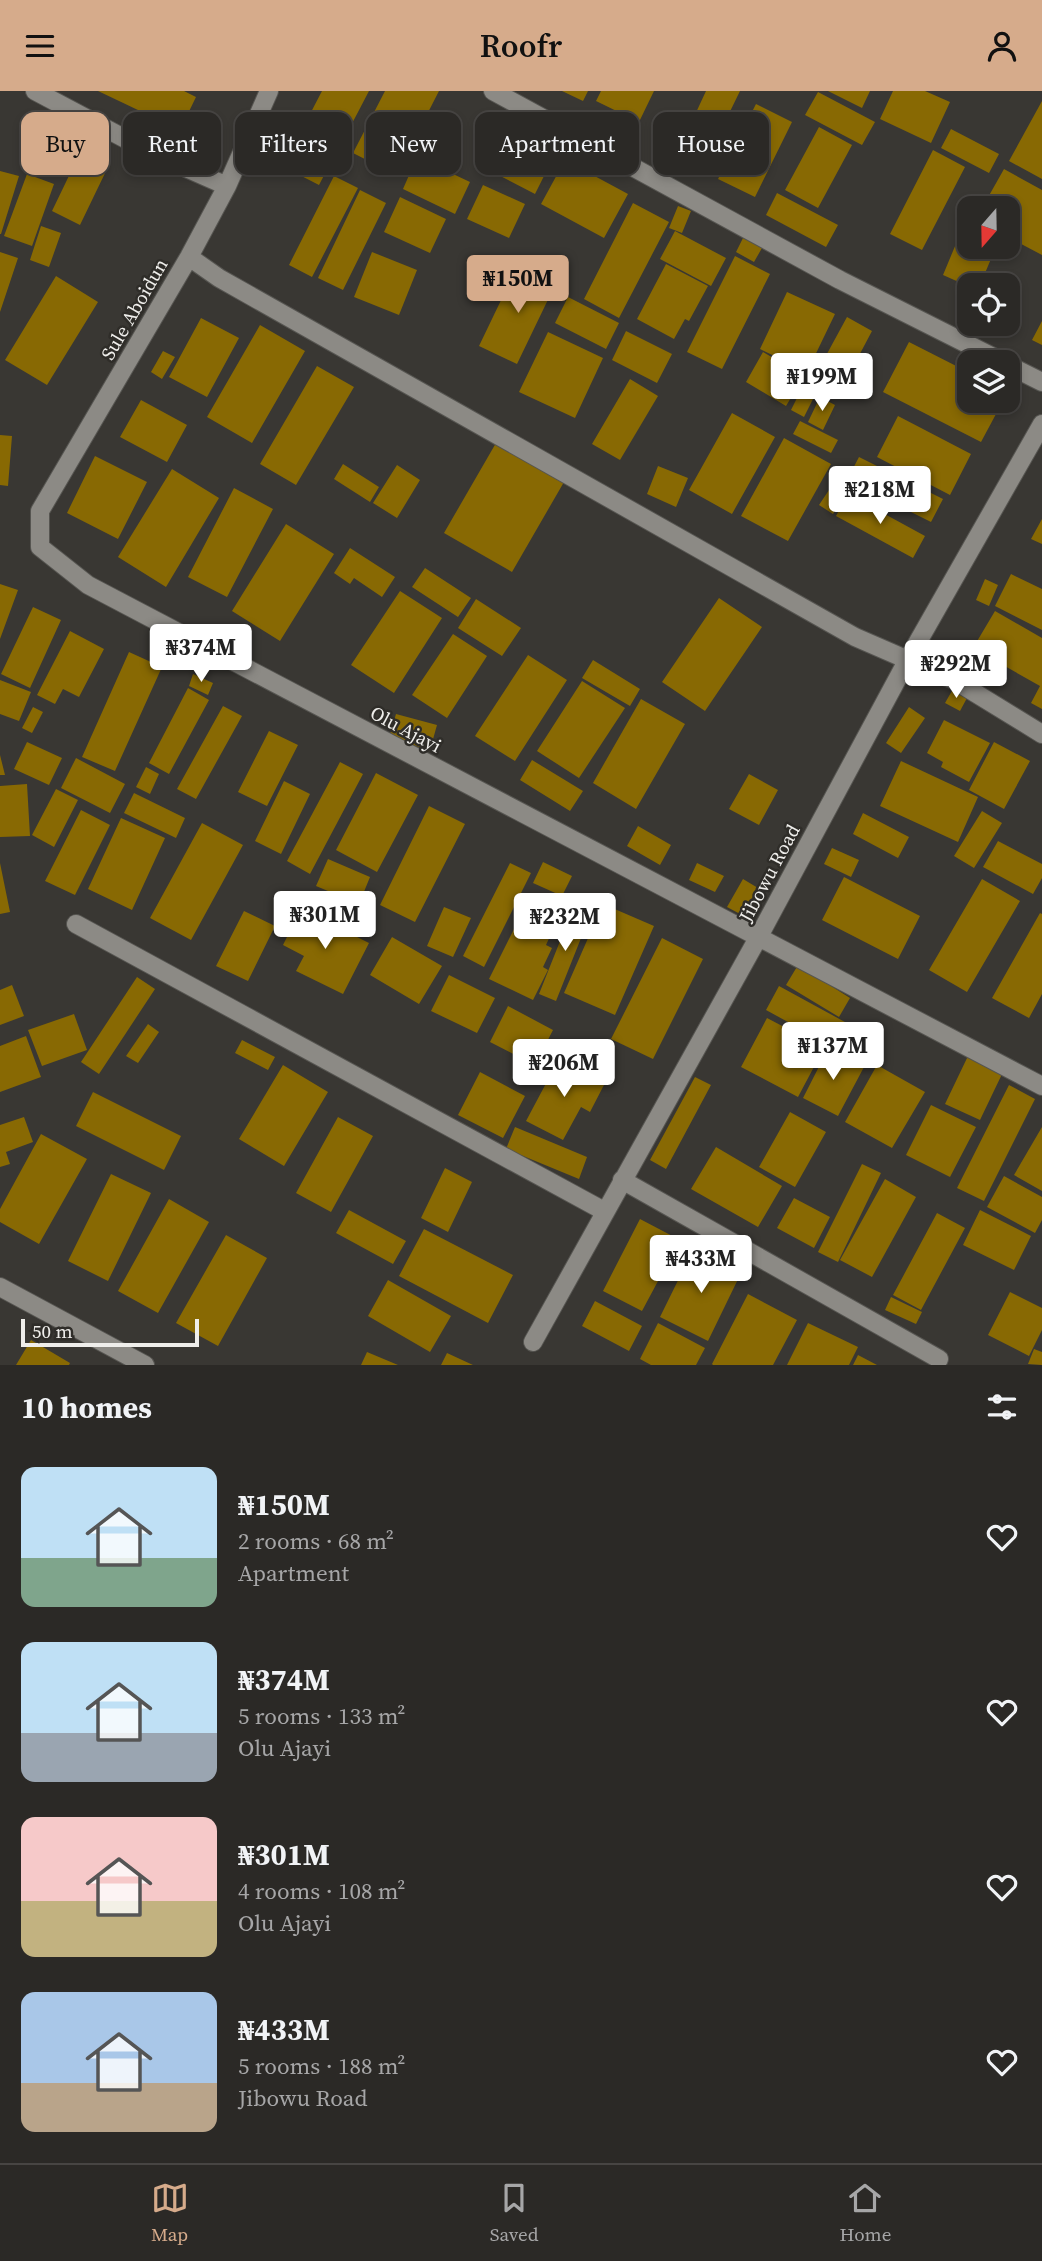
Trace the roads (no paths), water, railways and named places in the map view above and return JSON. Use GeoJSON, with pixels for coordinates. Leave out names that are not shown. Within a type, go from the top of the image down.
{"type":"FeatureCollection","features":[{"type":"Feature","properties":{"kind":"street"},"geometry":{"type":"LineString","coordinates":[[35,91],[152,153],[227,186]]}},
{"type":"Feature","properties":{"kind":"street","name":"Sule Aboidun"},"geometry":{"type":"LineString","coordinates":[[40,547],[40,511],[189,257],[227,186],[269,91]]}},
{"type":"Feature","properties":{"kind":"street"},"geometry":{"type":"LineString","coordinates":[[493,91],[840,280],[979,350]]}},
{"type":"Feature","properties":{"kind":"street"},"geometry":{"type":"LineString","coordinates":[[189,257],[219,278],[831,623],[907,661],[954,680],[1042,734]]}},
{"type":"Feature","properties":{"kind":"street"},"geometry":{"type":"LineString","coordinates":[[1020,371],[1042,382]]}},
{"type":"Feature","properties":{"kind":"street","name":"Jibowu Road"},"geometry":{"type":"LineString","coordinates":[[533,1342],[758,938],[907,661],[1042,424]]}},
{"type":"Feature","properties":{"kind":"street","name":"Olu Ajayi"},"geometry":{"type":"LineString","coordinates":[[40,547],[88,585],[1042,1086]]}},
{"type":"Feature","properties":{"kind":"street"},"geometry":{"type":"LineString","coordinates":[[76,924],[604,1211]]}},
{"type":"Feature","properties":{"kind":"street"},"geometry":{"type":"LineString","coordinates":[[622,1180],[939,1359]]}},
{"type":"Feature","properties":{"kind":"street"},"geometry":{"type":"LineString","coordinates":[[0,1287],[145,1365]]}}]}
